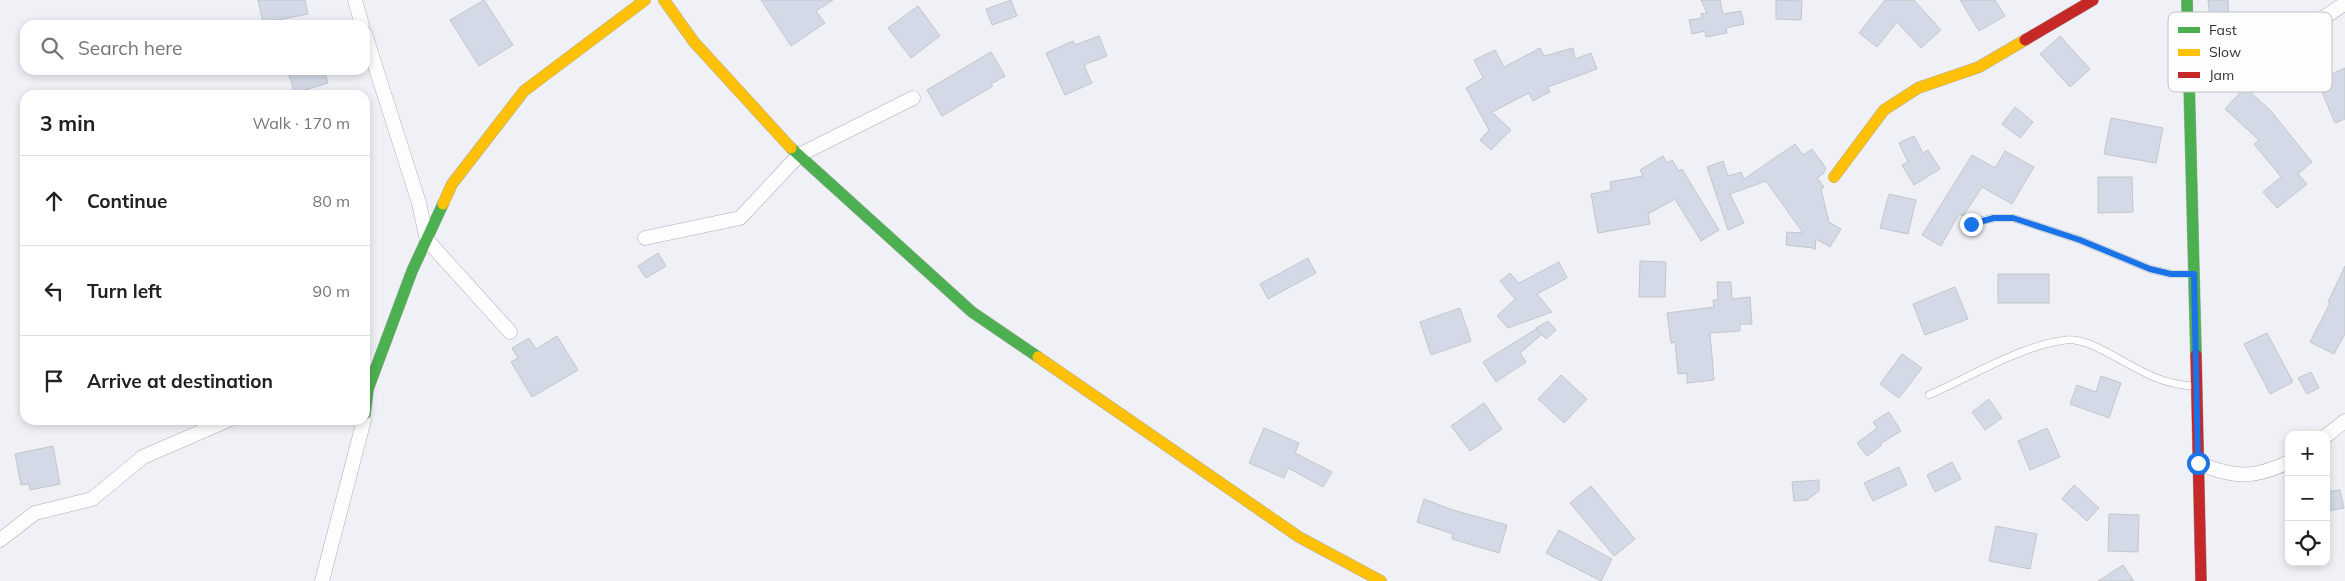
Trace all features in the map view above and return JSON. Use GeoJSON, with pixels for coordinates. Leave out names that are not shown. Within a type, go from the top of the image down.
{"type":"FeatureCollection","features":[{"type":"Feature","properties":{"kind":"street"},"geometry":{"type":"LineString","coordinates":[[355,0],[361,20]]}},
{"type":"Feature","properties":{"kind":"street"},"geometry":{"type":"LineString","coordinates":[[370,379],[412,271],[452,184],[524,91],[645,0]]}},
{"type":"Feature","properties":{"kind":"street"},"geometry":{"type":"LineString","coordinates":[[664,0],[694,42],[782,140],[972,312],[1298,537],[1382,581]]}},
{"type":"Feature","properties":{"kind":"street"},"geometry":{"type":"LineString","coordinates":[[1834,177],[1884,110],[1918,88],[1980,67],[2093,0]]}},
{"type":"Feature","properties":{"kind":"street"},"geometry":{"type":"LineString","coordinates":[[2332,13],[2345,3]]}},
{"type":"Feature","properties":{"kind":"street"},"geometry":{"type":"LineString","coordinates":[[370,50],[419,203],[427,240],[510,332]]}},
{"type":"Feature","properties":{"kind":"street"},"geometry":{"type":"LineString","coordinates":[[2189,92],[2201,581]]}},
{"type":"Feature","properties":{"kind":"street"},"geometry":{"type":"LineString","coordinates":[[645,238],[740,218],[799,155],[913,98]]}},
{"type":"Feature","properties":{"kind":"street"},"geometry":{"type":"LineString","coordinates":[[2330,433],[2345,421]]}},
{"type":"Feature","properties":{"kind":"street"},"geometry":{"type":"LineString","coordinates":[[0,540],[35,513],[92,499],[143,457],[217,425]]}},
{"type":"Feature","properties":{"kind":"street"},"geometry":{"type":"LineString","coordinates":[[322,581],[363,425]]}},
{"type":"Feature","properties":{"kind":"street"},"geometry":{"type":"LineString","coordinates":[[2198,463],[2224,473],[2240,475],[2267,472],[2285,464]]}},
{"type":"Feature","properties":{"kind":"lane"},"geometry":{"type":"LineString","coordinates":[[1971,224],[1994,218],[2013,218],[2080,240],[2150,269],[2171,274],[2194,274]]}},
{"type":"Feature","properties":{"kind":"lane"},"geometry":{"type":"LineString","coordinates":[[1929,395],[2036,347],[2068,339],[2091,344],[2137,370],[2172,384],[2196,386]]}},
{"type":"Feature","properties":{"kind":"building"},"geometry":{"type":"Polygon","coordinates":[[[258,0],[305,0],[308,14],[278,20],[262,20],[258,0]]]}},
{"type":"Feature","properties":{"kind":"building"},"geometry":{"type":"Polygon","coordinates":[[[484,0],[513,45],[479,66],[450,20],[484,0]]]}},
{"type":"Feature","properties":{"kind":"building"},"geometry":{"type":"Polygon","coordinates":[[[761,0],[833,0],[816,11],[825,23],[791,46],[761,0]]]}},
{"type":"Feature","properties":{"kind":"building"},"geometry":{"type":"Polygon","coordinates":[[[1011,0],[1017,16],[992,25],[986,9],[1011,0]]]}},
{"type":"Feature","properties":{"kind":"building"},"geometry":{"type":"Polygon","coordinates":[[[1701,0],[1720,0],[1723,14],[1741,11],[1744,24],[1726,28],[1727,33],[1706,37],[1705,31],[1692,34],[1689,20],[1702,18],[1701,14],[1707,13],[1701,0]]]}},
{"type":"Feature","properties":{"kind":"building"},"geometry":{"type":"Polygon","coordinates":[[[1776,0],[1802,1],[1801,20],[1776,19],[1776,0]]]}},
{"type":"Feature","properties":{"kind":"building"},"geometry":{"type":"Polygon","coordinates":[[[1885,0],[1914,0],[1941,30],[1921,48],[1897,22],[1877,47],[1859,33],[1885,0]]]}},
{"type":"Feature","properties":{"kind":"building"},"geometry":{"type":"Polygon","coordinates":[[[1960,0],[1995,0],[2005,16],[1979,31],[1960,0]]]}},
{"type":"Feature","properties":{"kind":"building"},"geometry":{"type":"Polygon","coordinates":[[[2208,0],[2228,0],[2229,12],[2209,12],[2208,0]]]}},
{"type":"Feature","properties":{"kind":"building"},"geometry":{"type":"Polygon","coordinates":[[[918,6],[940,36],[911,58],[888,28],[918,6]]]}},
{"type":"Feature","properties":{"kind":"building"},"geometry":{"type":"Polygon","coordinates":[[[1099,36],[1107,56],[1084,65],[1092,83],[1065,95],[1046,53],[1073,41],[1075,45],[1099,36]]]}},
{"type":"Feature","properties":{"kind":"building"},"geometry":{"type":"Polygon","coordinates":[[[2060,36],[2090,69],[2070,87],[2040,54],[2060,36]]]}},
{"type":"Feature","properties":{"kind":"building"},"geometry":{"type":"Polygon","coordinates":[[[1540,48],[1544,56],[1573,48],[1575,59],[1591,53],[1597,69],[1548,87],[1550,92],[1533,101],[1529,93],[1492,112],[1511,130],[1491,150],[1480,140],[1489,130],[1466,88],[1483,78],[1474,60],[1495,50],[1504,67],[1540,48]]]}},
{"type":"Feature","properties":{"kind":"building"},"geometry":{"type":"Polygon","coordinates":[[[991,52],[1005,76],[991,84],[993,86],[942,116],[927,90],[991,52]]]}},
{"type":"Feature","properties":{"kind":"building"},"geometry":{"type":"Polygon","coordinates":[[[2345,68],[2345,119],[2335,123],[2322,92],[2332,92],[2332,74],[2345,68]]]}},
{"type":"Feature","properties":{"kind":"building"},"geometry":{"type":"Polygon","coordinates":[[[289,75],[326,75],[328,83],[305,90],[294,90],[289,75]]]}},
{"type":"Feature","properties":{"kind":"building"},"geometry":{"type":"Polygon","coordinates":[[[2240,92],[2250,92],[2271,111],[2312,162],[2298,174],[2307,184],[2277,208],[2263,192],[2281,177],[2254,144],[2259,140],[2225,109],[2240,92]]]}},
{"type":"Feature","properties":{"kind":"building"},"geometry":{"type":"Polygon","coordinates":[[[2015,107],[2033,122],[2020,138],[2002,124],[2015,107]]]}},
{"type":"Feature","properties":{"kind":"building"},"geometry":{"type":"Polygon","coordinates":[[[2111,118],[2163,128],[2156,163],[2104,154],[2111,118]]]}},
{"type":"Feature","properties":{"kind":"building"},"geometry":{"type":"Polygon","coordinates":[[[1914,136],[1923,153],[1928,150],[1940,169],[1914,185],[1902,165],[1908,162],[1899,143],[1914,136]]]}},
{"type":"Feature","properties":{"kind":"building"},"geometry":{"type":"Polygon","coordinates":[[[1795,144],[1803,155],[1812,149],[1826,168],[1823,174],[1817,178],[1824,187],[1821,189],[1829,222],[1841,229],[1830,247],[1816,239],[1815,250],[1813,248],[1786,245],[1787,232],[1803,233],[1766,181],[1730,194],[1744,223],[1728,230],[1707,167],[1723,161],[1728,176],[1741,172],[1744,179],[1795,144]]]}},
{"type":"Feature","properties":{"kind":"building"},"geometry":{"type":"Polygon","coordinates":[[[2005,151],[2034,167],[2012,204],[1982,187],[1963,216],[1959,214],[1941,246],[1922,235],[1972,155],[1995,168],[2005,151]]]}},
{"type":"Feature","properties":{"kind":"building"},"geometry":{"type":"Polygon","coordinates":[[[1663,156],[1667,163],[1672,160],[1679,171],[1682,169],[1719,230],[1701,241],[1675,199],[1648,214],[1650,224],[1598,233],[1591,194],[1611,190],[1610,182],[1643,176],[1640,170],[1663,156]]]}},
{"type":"Feature","properties":{"kind":"building"},"geometry":{"type":"Polygon","coordinates":[[[2098,177],[2132,177],[2133,212],[2098,213],[2098,177]]]}},
{"type":"Feature","properties":{"kind":"building"},"geometry":{"type":"Polygon","coordinates":[[[1889,194],[1916,200],[1908,234],[1880,228],[1889,194]]]}},
{"type":"Feature","properties":{"kind":"building"},"geometry":{"type":"Polygon","coordinates":[[[658,253],[666,266],[646,278],[638,266],[658,253]]]}},
{"type":"Feature","properties":{"kind":"building"},"geometry":{"type":"Polygon","coordinates":[[[1308,258],[1316,273],[1268,299],[1260,284],[1308,258]]]}},
{"type":"Feature","properties":{"kind":"building"},"geometry":{"type":"Polygon","coordinates":[[[1640,261],[1666,262],[1665,297],[1639,297],[1640,261]]]}},
{"type":"Feature","properties":{"kind":"building"},"geometry":{"type":"Polygon","coordinates":[[[1559,262],[1567,278],[1537,294],[1552,312],[1508,328],[1497,316],[1515,299],[1500,281],[1510,273],[1519,283],[1559,262]]]}},
{"type":"Feature","properties":{"kind":"building"},"geometry":{"type":"Polygon","coordinates":[[[2345,266],[2345,334],[2334,354],[2310,342],[2330,303],[2328,302],[2345,266]]]}},
{"type":"Feature","properties":{"kind":"building"},"geometry":{"type":"Polygon","coordinates":[[[1998,274],[2049,274],[2049,303],[1998,303],[1998,274]]]}},
{"type":"Feature","properties":{"kind":"building"},"geometry":{"type":"Polygon","coordinates":[[[1717,282],[1731,282],[1732,299],[1750,297],[1752,324],[1740,324],[1740,331],[1710,333],[1714,380],[1687,383],[1687,373],[1678,374],[1675,342],[1671,343],[1667,313],[1714,307],[1713,300],[1718,300],[1717,282]]]}},
{"type":"Feature","properties":{"kind":"building"},"geometry":{"type":"Polygon","coordinates":[[[1955,287],[1968,319],[1925,335],[1913,304],[1955,287]]]}},
{"type":"Feature","properties":{"kind":"building"},"geometry":{"type":"Polygon","coordinates":[[[1460,308],[1471,341],[1431,355],[1420,322],[1460,308]]]}},
{"type":"Feature","properties":{"kind":"building"},"geometry":{"type":"Polygon","coordinates":[[[1548,321],[1556,330],[1546,339],[1536,328],[1548,321]]]}},
{"type":"Feature","properties":{"kind":"building"},"geometry":{"type":"Polygon","coordinates":[[[1536,329],[1541,335],[1520,353],[1526,362],[1496,382],[1483,362],[1536,329]]]}},
{"type":"Feature","properties":{"kind":"building"},"geometry":{"type":"Polygon","coordinates":[[[2267,333],[2293,382],[2270,394],[2244,344],[2267,333]]]}},
{"type":"Feature","properties":{"kind":"building"},"geometry":{"type":"Polygon","coordinates":[[[557,336],[578,370],[532,397],[511,362],[518,358],[512,348],[529,338],[536,349],[557,336]]]}},
{"type":"Feature","properties":{"kind":"building"},"geometry":{"type":"Polygon","coordinates":[[[1902,354],[1922,368],[1899,398],[1880,384],[1902,354]]]}},
{"type":"Feature","properties":{"kind":"building"},"geometry":{"type":"Polygon","coordinates":[[[2311,372],[2319,388],[2307,394],[2298,378],[2311,372]]]}},
{"type":"Feature","properties":{"kind":"building"},"geometry":{"type":"Polygon","coordinates":[[[1561,375],[1587,399],[1564,423],[1538,399],[1561,375]]]}},
{"type":"Feature","properties":{"kind":"building"},"geometry":{"type":"Polygon","coordinates":[[[2101,376],[2121,383],[2109,418],[2070,404],[2077,385],[2096,392],[2101,376]]]}},
{"type":"Feature","properties":{"kind":"building"},"geometry":{"type":"Polygon","coordinates":[[[1989,399],[2002,418],[1985,430],[1972,412],[1989,399]]]}},
{"type":"Feature","properties":{"kind":"building"},"geometry":{"type":"Polygon","coordinates":[[[1484,403],[1502,429],[1470,451],[1451,426],[1484,403]]]}},
{"type":"Feature","properties":{"kind":"building"},"geometry":{"type":"Polygon","coordinates":[[[1889,412],[1901,431],[1880,444],[1881,446],[1867,456],[1857,443],[1877,428],[1873,422],[1889,412]]]}},
{"type":"Feature","properties":{"kind":"building"},"geometry":{"type":"Polygon","coordinates":[[[1264,428],[1299,443],[1295,453],[1332,472],[1323,487],[1288,468],[1284,478],[1249,463],[1264,428]]]}},
{"type":"Feature","properties":{"kind":"building"},"geometry":{"type":"Polygon","coordinates":[[[2047,428],[2060,457],[2030,470],[2018,441],[2047,428]]]}},
{"type":"Feature","properties":{"kind":"building"},"geometry":{"type":"Polygon","coordinates":[[[53,446],[60,484],[30,490],[29,484],[21,485],[15,454],[53,446]]]}},
{"type":"Feature","properties":{"kind":"building"},"geometry":{"type":"Polygon","coordinates":[[[1952,462],[1961,479],[1935,492],[1927,475],[1952,462]]]}},
{"type":"Feature","properties":{"kind":"building"},"geometry":{"type":"Polygon","coordinates":[[[1899,467],[1907,485],[1873,501],[1864,483],[1899,467]]]}},
{"type":"Feature","properties":{"kind":"building"},"geometry":{"type":"Polygon","coordinates":[[[1819,480],[1819,491],[1807,500],[1794,501],[1792,482],[1819,480]]]}},
{"type":"Feature","properties":{"kind":"building"},"geometry":{"type":"Polygon","coordinates":[[[2074,485],[2099,508],[2087,521],[2062,499],[2074,485]]]}},
{"type":"Feature","properties":{"kind":"building"},"geometry":{"type":"Polygon","coordinates":[[[1591,486],[1635,539],[1614,556],[1570,503],[1591,486]]]}},
{"type":"Feature","properties":{"kind":"building"},"geometry":{"type":"Polygon","coordinates":[[[2340,490],[2344,508],[2330,511],[2330,491],[2340,490]]]}},
{"type":"Feature","properties":{"kind":"building"},"geometry":{"type":"Polygon","coordinates":[[[1424,499],[1453,510],[1507,525],[1499,553],[1452,539],[1453,534],[1417,522],[1424,499]]]}},
{"type":"Feature","properties":{"kind":"building"},"geometry":{"type":"Polygon","coordinates":[[[2109,514],[2139,515],[2138,552],[2108,551],[2109,514]]]}},
{"type":"Feature","properties":{"kind":"building"},"geometry":{"type":"Polygon","coordinates":[[[1996,526],[2037,534],[2030,569],[1989,561],[1996,526]]]}},
{"type":"Feature","properties":{"kind":"building"},"geometry":{"type":"Polygon","coordinates":[[[1559,530],[1612,559],[1601,581],[1546,553],[1559,530]]]}},
{"type":"Feature","properties":{"kind":"building"},"geometry":{"type":"Polygon","coordinates":[[[2123,565],[2134,581],[2098,581],[2123,565]]]}},
{"type":"Feature","properties":{"kind":"traffic: fast"},"geometry":{"type":"LineString","coordinates":[[2187,0],[2187,12]]}},
{"type":"Feature","properties":{"kind":"traffic: fast"},"geometry":{"type":"LineString","coordinates":[[2189,92],[2196,355]]}},
{"type":"Feature","properties":{"kind":"traffic: fast"},"geometry":{"type":"LineString","coordinates":[[791,148],[972,312],[1038,357]]}},
{"type":"Feature","properties":{"kind":"traffic: fast"},"geometry":{"type":"LineString","coordinates":[[370,384],[412,271],[443,204]]}},
{"type":"Feature","properties":{"kind":"traffic: slow"},"geometry":{"type":"LineString","coordinates":[[443,204],[452,184],[524,91],[645,0]]}},
{"type":"Feature","properties":{"kind":"traffic: slow"},"geometry":{"type":"LineString","coordinates":[[664,0],[694,42],[791,148]]}},
{"type":"Feature","properties":{"kind":"traffic: slow"},"geometry":{"type":"LineString","coordinates":[[1834,177],[1884,110],[1918,88],[1979,67],[2025,40]]}},
{"type":"Feature","properties":{"kind":"traffic: slow"},"geometry":{"type":"LineString","coordinates":[[1038,357],[1299,537],[1381,581]]}},
{"type":"Feature","properties":{"kind":"traffic: jam"},"geometry":{"type":"LineString","coordinates":[[2025,40],[2093,0]]}},
{"type":"Feature","properties":{"kind":"traffic: jam"},"geometry":{"type":"LineString","coordinates":[[2196,355],[2201,581]]}},
{"type":"Feature","properties":{"kind":"route"},"geometry":{"type":"LineString","coordinates":[[1971,224],[1994,218],[2013,218],[2048,228],[2150,269],[2171,274],[2194,274],[2198,463]]}}]}
